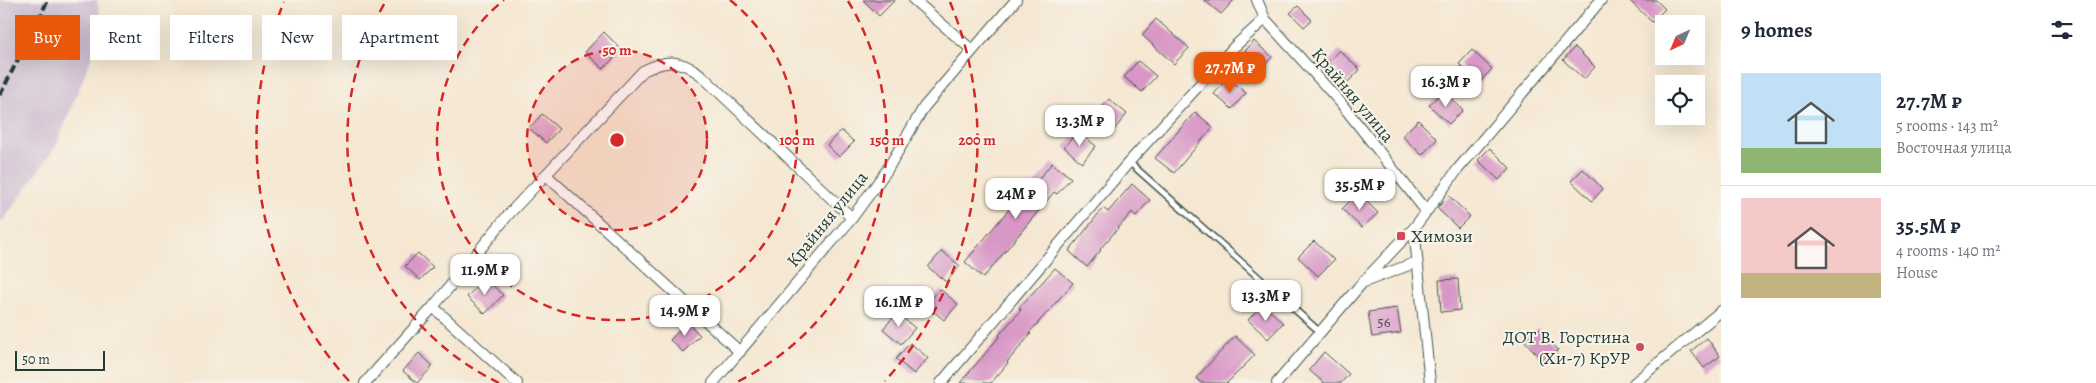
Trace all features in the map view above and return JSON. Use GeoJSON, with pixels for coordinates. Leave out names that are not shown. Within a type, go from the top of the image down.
{"type":"FeatureCollection","features":[{"type":"Feature","properties":{"kind":"street"},"geometry":{"type":"LineString","coordinates":[[914,0],[972,50]]}},
{"type":"Feature","properties":{"kind":"street","name":"Крайняя улица"},"geometry":{"type":"LineString","coordinates":[[712,383],[852,218],[887,170],[924,107],[1016,0]]}},
{"type":"Feature","properties":{"kind":"street"},"geometry":{"type":"LineString","coordinates":[[1277,383],[1362,283],[1414,228],[1458,169],[1601,0]]}},
{"type":"Feature","properties":{"kind":"street","name":"Крайняя улица"},"geometry":{"type":"LineString","coordinates":[[1261,2],[1265,19],[1340,102],[1426,211]]}},
{"type":"Feature","properties":{"kind":"street"},"geometry":{"type":"LineString","coordinates":[[941,383],[1129,162],[1234,47],[1265,19]]}},
{"type":"Feature","properties":{"kind":"street"},"geometry":{"type":"LineString","coordinates":[[365,383],[433,307],[508,215],[643,71],[658,63],[686,64],[852,218]]}},
{"type":"Feature","properties":{"kind":"street"},"geometry":{"type":"LineString","coordinates":[[546,175],[740,352]]}},
{"type":"Feature","properties":{"kind":"street"},"geometry":{"type":"LineString","coordinates":[[1414,228],[1430,383]]}},
{"type":"Feature","properties":{"kind":"street"},"geometry":{"type":"LineString","coordinates":[[1362,283],[1417,262]]}},
{"type":"Feature","properties":{"kind":"street"},"geometry":{"type":"LineString","coordinates":[[433,307],[517,383]]}},
{"type":"Feature","properties":{"kind":"street"},"geometry":{"type":"LineString","coordinates":[[1634,383],[1721,311]]}},
{"type":"Feature","properties":{"kind":"lane"},"geometry":{"type":"LineString","coordinates":[[1129,162],[1321,333]]}},
{"type":"Feature","properties":{"kind":"shaded area"},"geometry":{"type":"Polygon","coordinates":[[[97,0],[100,15],[90,15],[90,60],[56,146],[0,225],[0,1],[97,0]]]}},
{"type":"Feature","properties":{"kind":"building"},"geometry":{"type":"Polygon","coordinates":[[[863,0],[895,0],[879,16],[863,0]]]}},
{"type":"Feature","properties":{"kind":"building"},"geometry":{"type":"Polygon","coordinates":[[[1204,0],[1234,0],[1221,14],[1204,0]]]}},
{"type":"Feature","properties":{"kind":"building"},"geometry":{"type":"Polygon","coordinates":[[[1629,0],[1656,0],[1665,9],[1659,15],[1655,15],[1655,19],[1652,22],[1629,0]]]}},
{"type":"Feature","properties":{"kind":"building"},"geometry":{"type":"Polygon","coordinates":[[[1298,6],[1312,20],[1304,27],[1290,13],[1298,6]]]}},
{"type":"Feature","properties":{"kind":"building"},"geometry":{"type":"Polygon","coordinates":[[[1156,19],[1189,48],[1174,64],[1142,35],[1156,19]]]}},
{"type":"Feature","properties":{"kind":"building"},"geometry":{"type":"Polygon","coordinates":[[[604,32],[622,50],[603,69],[585,52],[604,32]]]}},
{"type":"Feature","properties":{"kind":"building"},"geometry":{"type":"Polygon","coordinates":[[[1254,41],[1272,57],[1258,73],[1239,58],[1254,41]]]}},
{"type":"Feature","properties":{"kind":"building"},"geometry":{"type":"Polygon","coordinates":[[[1575,47],[1595,67],[1584,79],[1563,60],[1575,47]]]}},
{"type":"Feature","properties":{"kind":"building"},"geometry":{"type":"Polygon","coordinates":[[[1339,50],[1360,70],[1348,82],[1328,62],[1339,50]]]}},
{"type":"Feature","properties":{"kind":"building"},"geometry":{"type":"Polygon","coordinates":[[[1472,50],[1492,69],[1479,83],[1459,64],[1472,50]]]}},
{"type":"Feature","properties":{"kind":"building"},"geometry":{"type":"Polygon","coordinates":[[[1138,61],[1156,76],[1142,92],[1124,77],[1138,61]]]}},
{"type":"Feature","properties":{"kind":"building"},"geometry":{"type":"Polygon","coordinates":[[[1228,78],[1246,93],[1232,109],[1214,94],[1228,78]]]}},
{"type":"Feature","properties":{"kind":"building"},"geometry":{"type":"Polygon","coordinates":[[[1443,91],[1463,110],[1449,124],[1429,105],[1443,91]]]}},
{"type":"Feature","properties":{"kind":"building"},"geometry":{"type":"Polygon","coordinates":[[[1109,99],[1127,114],[1113,131],[1095,115],[1109,99]]]}},
{"type":"Feature","properties":{"kind":"building"},"geometry":{"type":"Polygon","coordinates":[[[1195,112],[1213,127],[1174,173],[1155,158],[1195,112]]]}},
{"type":"Feature","properties":{"kind":"building"},"geometry":{"type":"Polygon","coordinates":[[[542,114],[559,129],[546,143],[529,128],[542,114]]]}},
{"type":"Feature","properties":{"kind":"building"},"geometry":{"type":"Polygon","coordinates":[[[1418,120],[1437,139],[1422,155],[1402,136],[1418,120]]]}},
{"type":"Feature","properties":{"kind":"building"},"geometry":{"type":"Polygon","coordinates":[[[841,130],[854,142],[839,157],[827,145],[841,130]]]}},
{"type":"Feature","properties":{"kind":"building"},"geometry":{"type":"Polygon","coordinates":[[[1078,131],[1096,146],[1082,163],[1064,147],[1078,131]]]}},
{"type":"Feature","properties":{"kind":"building"},"geometry":{"type":"Polygon","coordinates":[[[1490,148],[1510,168],[1499,180],[1478,160],[1490,148]]]}},
{"type":"Feature","properties":{"kind":"building"},"geometry":{"type":"Polygon","coordinates":[[[1052,163],[1071,178],[1057,194],[1054,192],[983,278],[965,262],[1025,190],[1028,192],[1052,163]]]}},
{"type":"Feature","properties":{"kind":"building"},"geometry":{"type":"Polygon","coordinates":[[[1583,169],[1603,189],[1592,201],[1571,181],[1583,169]]]}},
{"type":"Feature","properties":{"kind":"building"},"geometry":{"type":"Polygon","coordinates":[[[1132,184],[1150,200],[1136,216],[1132,212],[1087,267],[1069,251],[1103,208],[1108,212],[1132,184]]]}},
{"type":"Feature","properties":{"kind":"building"},"geometry":{"type":"Polygon","coordinates":[[[1358,193],[1378,213],[1362,228],[1342,209],[1358,193]]]}},
{"type":"Feature","properties":{"kind":"building"},"geometry":{"type":"Polygon","coordinates":[[[1449,196],[1470,216],[1458,228],[1437,208],[1449,196]]]}},
{"type":"Feature","properties":{"kind":"building"},"geometry":{"type":"Polygon","coordinates":[[[1314,241],[1334,260],[1318,276],[1298,257],[1314,241]]]}},
{"type":"Feature","properties":{"kind":"building"},"geometry":{"type":"Polygon","coordinates":[[[942,251],[960,266],[946,282],[928,267],[942,251]]]}},
{"type":"Feature","properties":{"kind":"building"},"geometry":{"type":"Polygon","coordinates":[[[418,253],[433,267],[420,280],[405,266],[418,253]]]}},
{"type":"Feature","properties":{"kind":"building"},"geometry":{"type":"Polygon","coordinates":[[[1055,268],[1073,283],[1029,333],[1031,334],[1008,363],[991,383],[960,383],[1021,310],[1019,308],[1055,268]]]}},
{"type":"Feature","properties":{"kind":"building"},"geometry":{"type":"Polygon","coordinates":[[[485,278],[503,295],[485,314],[467,297],[485,278]]]}},
{"type":"Feature","properties":{"kind":"building"},"geometry":{"type":"Polygon","coordinates":[[[1458,279],[1460,310],[1441,312],[1439,280],[1458,279]]]}},
{"type":"Feature","properties":{"kind":"building"},"geometry":{"type":"Polygon","coordinates":[[[940,289],[958,304],[944,320],[926,305],[940,289]]]}},
{"type":"Feature","properties":{"kind":"building"},"geometry":{"type":"Polygon","coordinates":[[[1263,304],[1283,323],[1268,339],[1248,320],[1263,304]]]}},
{"type":"Feature","properties":{"kind":"building"},"geometry":{"type":"Polygon","coordinates":[[[1397,308],[1401,333],[1372,337],[1368,312],[1397,308]]]}},
{"type":"Feature","properties":{"kind":"building"},"geometry":{"type":"Polygon","coordinates":[[[897,313],[915,328],[901,344],[883,329],[897,313]]]}},
{"type":"Feature","properties":{"kind":"building"},"geometry":{"type":"Polygon","coordinates":[[[687,322],[700,335],[683,352],[670,340],[687,322]]]}},
{"type":"Feature","properties":{"kind":"building"},"geometry":{"type":"Polygon","coordinates":[[[1538,328],[1558,350],[1544,362],[1524,340],[1538,328]]]}},
{"type":"Feature","properties":{"kind":"building"},"geometry":{"type":"Polygon","coordinates":[[[1235,336],[1255,355],[1227,383],[1201,383],[1196,378],[1235,336]]]}},
{"type":"Feature","properties":{"kind":"building"},"geometry":{"type":"Polygon","coordinates":[[[1707,338],[1720,356],[1704,368],[1691,351],[1707,338]]]}},
{"type":"Feature","properties":{"kind":"building"},"geometry":{"type":"Polygon","coordinates":[[[910,343],[928,358],[914,374],[896,359],[910,343]]]}},
{"type":"Feature","properties":{"kind":"building"},"geometry":{"type":"Polygon","coordinates":[[[1324,352],[1349,374],[1341,383],[1324,383],[1309,370],[1324,352]]]}},
{"type":"Feature","properties":{"kind":"building"},"geometry":{"type":"Polygon","coordinates":[[[419,353],[433,366],[417,383],[403,371],[419,353]]]}},
{"type":"Feature","properties":{"kind":"railway"},"geometry":{"type":"LineString","coordinates":[[0,95],[47,2]]}},
{"type":"Feature","properties":{"kind":"place","name":"Химози"},"geometry":{"type":"Point","coordinates":[1401,236]}},
{"type":"Feature","properties":{"kind":"place","name":"ДОТ В. Горстина (Хи-7) КрУР"},"geometry":{"type":"Point","coordinates":[1640,347]}}]}
